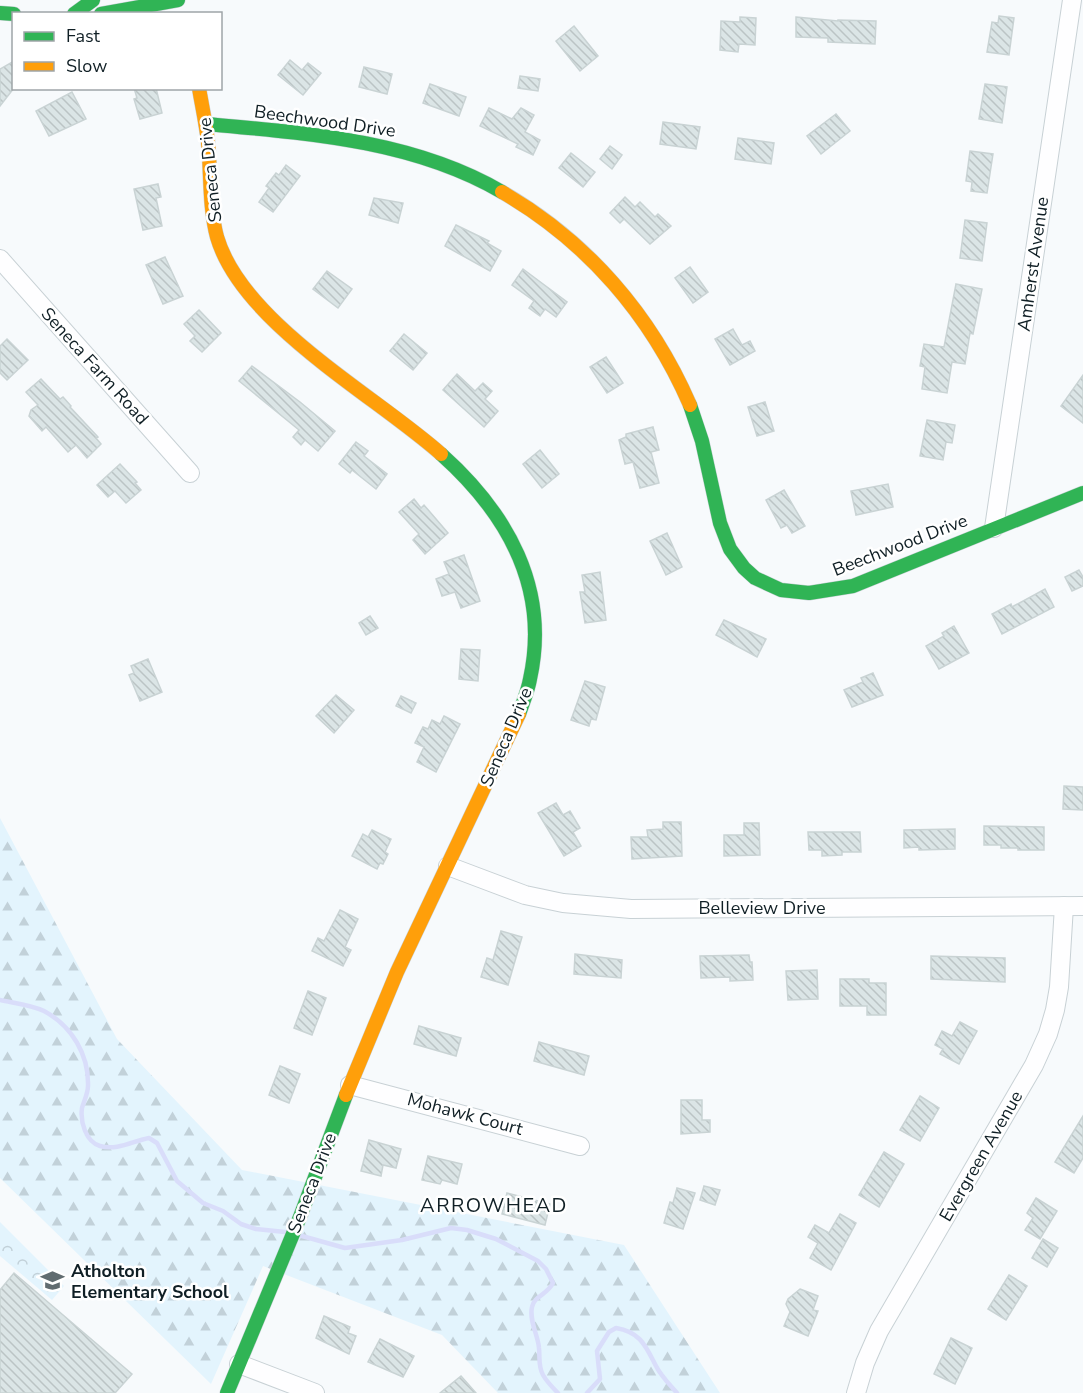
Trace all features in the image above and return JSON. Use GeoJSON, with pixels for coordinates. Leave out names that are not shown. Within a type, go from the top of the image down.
{"type":"FeatureCollection","features":[{"type":"Feature","properties":{"kind":"street"},"geometry":{"type":"LineString","coordinates":[[77,12],[93,0]]}},
{"type":"Feature","properties":{"kind":"street","name":"Amherst Avenue"},"geometry":{"type":"LineString","coordinates":[[994,528],[1071,0]]}},
{"type":"Feature","properties":{"kind":"street"},"geometry":{"type":"LineString","coordinates":[[115,12],[172,4]]}},
{"type":"Feature","properties":{"kind":"street","name":"Seneca Drive"},"geometry":{"type":"LineString","coordinates":[[199,90],[206,124],[209,183],[214,219],[220,244],[230,268],[245,290],[291,337],[433,447],[475,486],[508,531],[524,567],[530,586],[534,621],[534,653],[530,682],[518,716],[397,972],[227,1393]]}},
{"type":"Feature","properties":{"kind":"street","name":"Beechwood Drive"},"geometry":{"type":"LineString","coordinates":[[206,124],[324,136],[410,152],[480,178],[545,219],[570,239],[620,291],[663,350],[678,376],[692,408],[701,438],[720,526],[728,548],[760,582],[789,593],[805,594],[854,586],[1083,493]]}},
{"type":"Feature","properties":{"kind":"street","name":"Seneca Farm Road"},"geometry":{"type":"LineString","coordinates":[[0,259],[190,472]]}},
{"type":"Feature","properties":{"kind":"street","name":"Belleview Drive"},"geometry":{"type":"LineString","coordinates":[[448,866],[525,895],[594,907],[642,909],[1083,906]]}},
{"type":"Feature","properties":{"kind":"street","name":"Evergreen Avenue"},"geometry":{"type":"LineString","coordinates":[[856,1393],[865,1363],[879,1331],[1034,1065],[1048,1034],[1059,987],[1064,906]]}},
{"type":"Feature","properties":{"kind":"street","name":"Mohawk Court"},"geometry":{"type":"LineString","coordinates":[[350,1084],[580,1146]]}},
{"type":"Feature","properties":{"kind":"street"},"geometry":{"type":"LineString","coordinates":[[239,1364],[315,1393]]}},
{"type":"Feature","properties":{"kind":"green space"},"geometry":{"type":"Polygon","coordinates":[[[0,818],[117,1039],[242,1170],[624,1245],[720,1393],[498,1393],[442,1335],[263,1266],[211,1384],[0,1178],[0,818]]]}},
{"type":"Feature","properties":{"kind":"green space"},"geometry":{"type":"Polygon","coordinates":[[[0,1222],[64,1286],[52,1300],[0,1256],[0,1222]]]}},
{"type":"Feature","properties":{"kind":"building"},"geometry":{"type":"Polygon","coordinates":[[[999,16],[1014,18],[1009,55],[987,52],[992,22],[998,23],[999,16]]]}},
{"type":"Feature","properties":{"kind":"building"},"geometry":{"type":"Polygon","coordinates":[[[740,17],[756,18],[755,45],[739,44],[738,52],[720,50],[721,21],[740,22],[740,17]]]}},
{"type":"Feature","properties":{"kind":"building"},"geometry":{"type":"Polygon","coordinates":[[[796,17],[838,21],[876,21],[875,44],[828,42],[828,38],[796,37],[796,17]]]}},
{"type":"Feature","properties":{"kind":"building"},"geometry":{"type":"Polygon","coordinates":[[[574,26],[598,56],[580,71],[556,41],[574,26]]]}},
{"type":"Feature","properties":{"kind":"building"},"geometry":{"type":"Polygon","coordinates":[[[290,60],[302,70],[308,63],[321,73],[303,95],[278,75],[290,60]]]}},
{"type":"Feature","properties":{"kind":"building"},"geometry":{"type":"Polygon","coordinates":[[[12,62],[12,90],[0,106],[0,69],[12,62]]]}},
{"type":"Feature","properties":{"kind":"building"},"geometry":{"type":"Polygon","coordinates":[[[364,67],[392,74],[387,94],[359,87],[364,67]]]}},
{"type":"Feature","properties":{"kind":"building"},"geometry":{"type":"Polygon","coordinates":[[[520,76],[540,79],[538,91],[518,88],[520,76]]]}},
{"type":"Feature","properties":{"kind":"building"},"geometry":{"type":"Polygon","coordinates":[[[430,84],[466,97],[459,116],[423,103],[430,84]]]}},
{"type":"Feature","properties":{"kind":"building"},"geometry":{"type":"Polygon","coordinates":[[[985,84],[1007,87],[1002,123],[979,119],[985,84]]]}},
{"type":"Feature","properties":{"kind":"building"},"geometry":{"type":"Polygon","coordinates":[[[135,90],[156,90],[162,113],[140,119],[134,99],[137,98],[135,90]]]}},
{"type":"Feature","properties":{"kind":"building"},"geometry":{"type":"Polygon","coordinates":[[[72,92],[86,119],[49,136],[36,111],[72,92]]]}},
{"type":"Feature","properties":{"kind":"building"},"geometry":{"type":"Polygon","coordinates":[[[489,108],[512,119],[521,108],[534,115],[525,132],[540,140],[533,155],[516,147],[518,144],[480,126],[489,108]]]}},
{"type":"Feature","properties":{"kind":"building"},"geometry":{"type":"Polygon","coordinates":[[[836,114],[850,131],[821,154],[807,136],[836,114]]]}},
{"type":"Feature","properties":{"kind":"building"},"geometry":{"type":"Polygon","coordinates":[[[663,122],[700,127],[696,149],[660,144],[663,122]]]}},
{"type":"Feature","properties":{"kind":"building"},"geometry":{"type":"Polygon","coordinates":[[[738,138],[774,143],[771,164],[735,159],[738,138]]]}},
{"type":"Feature","properties":{"kind":"building"},"geometry":{"type":"Polygon","coordinates":[[[610,146],[622,155],[612,169],[600,159],[610,146]]]}},
{"type":"Feature","properties":{"kind":"building"},"geometry":{"type":"Polygon","coordinates":[[[970,151],[993,154],[987,193],[971,191],[972,182],[966,181],[970,151]]]}},
{"type":"Feature","properties":{"kind":"building"},"geometry":{"type":"Polygon","coordinates":[[[571,153],[595,172],[583,187],[559,168],[571,153]]]}},
{"type":"Feature","properties":{"kind":"building"},"geometry":{"type":"Polygon","coordinates":[[[286,165],[300,176],[273,212],[259,202],[269,188],[266,186],[276,173],[279,175],[286,165]]]}},
{"type":"Feature","properties":{"kind":"building"},"geometry":{"type":"Polygon","coordinates":[[[158,184],[161,197],[156,198],[162,226],[143,230],[134,189],[158,184]]]}},
{"type":"Feature","properties":{"kind":"building"},"geometry":{"type":"Polygon","coordinates":[[[625,197],[635,207],[640,202],[655,217],[658,214],[671,226],[650,244],[624,219],[620,223],[610,213],[625,197]]]}},
{"type":"Feature","properties":{"kind":"building"},"geometry":{"type":"Polygon","coordinates":[[[374,198],[403,203],[398,223],[369,215],[374,198]]]}},
{"type":"Feature","properties":{"kind":"building"},"geometry":{"type":"Polygon","coordinates":[[[965,220],[987,223],[982,261],[960,258],[965,220]]]}},
{"type":"Feature","properties":{"kind":"building"},"geometry":{"type":"Polygon","coordinates":[[[456,225],[489,241],[487,243],[501,251],[490,271],[445,246],[456,225]]]}},
{"type":"Feature","properties":{"kind":"building"},"geometry":{"type":"Polygon","coordinates":[[[165,257],[183,296],[163,304],[146,265],[165,257]]]}},
{"type":"Feature","properties":{"kind":"building"},"geometry":{"type":"Polygon","coordinates":[[[690,267],[708,292],[693,303],[675,278],[690,267]]]}},
{"type":"Feature","properties":{"kind":"building"},"geometry":{"type":"Polygon","coordinates":[[[523,269],[567,302],[556,317],[545,309],[540,316],[529,308],[534,301],[512,285],[523,269]]]}},
{"type":"Feature","properties":{"kind":"building"},"geometry":{"type":"Polygon","coordinates":[[[327,271],[352,289],[338,308],[313,289],[327,271]]]}},
{"type":"Feature","properties":{"kind":"building"},"geometry":{"type":"Polygon","coordinates":[[[956,284],[982,289],[973,334],[970,333],[965,364],[952,362],[947,393],[922,389],[925,367],[920,366],[924,344],[944,347],[956,284]]]}},
{"type":"Feature","properties":{"kind":"building"},"geometry":{"type":"Polygon","coordinates":[[[199,310],[221,333],[202,352],[190,341],[195,336],[184,324],[199,310]]]}},
{"type":"Feature","properties":{"kind":"building"},"geometry":{"type":"Polygon","coordinates":[[[733,329],[742,345],[750,341],[755,351],[730,365],[715,339],[733,329]]]}},
{"type":"Feature","properties":{"kind":"building"},"geometry":{"type":"Polygon","coordinates":[[[404,334],[427,353],[413,370],[390,351],[404,334]]]}},
{"type":"Feature","properties":{"kind":"building"},"geometry":{"type":"Polygon","coordinates":[[[7,339],[28,360],[7,380],[0,373],[0,346],[7,339]]]}},
{"type":"Feature","properties":{"kind":"building"},"geometry":{"type":"Polygon","coordinates":[[[606,357],[623,383],[607,393],[590,367],[606,357]]]}},
{"type":"Feature","properties":{"kind":"building"},"geometry":{"type":"Polygon","coordinates":[[[252,366],[335,431],[318,451],[305,440],[301,445],[293,437],[299,430],[239,381],[252,366]]]}},
{"type":"Feature","properties":{"kind":"building"},"geometry":{"type":"Polygon","coordinates":[[[457,374],[475,391],[483,383],[492,391],[485,399],[498,411],[484,427],[443,390],[457,374]]]}},
{"type":"Feature","properties":{"kind":"building"},"geometry":{"type":"Polygon","coordinates":[[[1083,375],[1083,423],[1061,406],[1083,375]]]}},
{"type":"Feature","properties":{"kind":"building"},"geometry":{"type":"Polygon","coordinates":[[[41,379],[60,399],[63,397],[98,437],[96,438],[101,444],[87,458],[76,445],[68,452],[46,427],[42,431],[29,416],[31,410],[38,405],[26,392],[41,379]]]}},
{"type":"Feature","properties":{"kind":"building"},"geometry":{"type":"Polygon","coordinates":[[[765,402],[774,431],[757,436],[748,407],[765,402]]]}},
{"type":"Feature","properties":{"kind":"building"},"geometry":{"type":"Polygon","coordinates":[[[927,420],[955,425],[952,443],[946,442],[943,460],[920,456],[927,420]]]}},
{"type":"Feature","properties":{"kind":"building"},"geometry":{"type":"Polygon","coordinates":[[[653,427],[659,450],[651,452],[659,483],[640,488],[633,462],[625,464],[619,440],[626,437],[626,434],[653,427]]]}},
{"type":"Feature","properties":{"kind":"building"},"geometry":{"type":"Polygon","coordinates":[[[356,442],[368,451],[364,456],[387,474],[376,489],[352,470],[350,473],[339,464],[356,442]]]}},
{"type":"Feature","properties":{"kind":"building"},"geometry":{"type":"Polygon","coordinates":[[[540,450],[559,474],[542,488],[523,464],[540,450]]]}},
{"type":"Feature","properties":{"kind":"building"},"geometry":{"type":"Polygon","coordinates":[[[120,464],[137,482],[135,483],[141,490],[126,503],[115,491],[108,497],[97,485],[120,464]]]}},
{"type":"Feature","properties":{"kind":"building"},"geometry":{"type":"Polygon","coordinates":[[[888,484],[893,507],[856,515],[851,491],[888,484]]]}},
{"type":"Feature","properties":{"kind":"building"},"geometry":{"type":"Polygon","coordinates":[[[784,490],[805,526],[792,533],[787,525],[781,528],[766,500],[784,490]]]}},
{"type":"Feature","properties":{"kind":"building"},"geometry":{"type":"Polygon","coordinates":[[[414,499],[421,508],[424,505],[448,533],[425,554],[413,540],[419,534],[399,512],[414,499]]]}},
{"type":"Feature","properties":{"kind":"building"},"geometry":{"type":"Polygon","coordinates":[[[667,533],[682,567],[666,575],[650,541],[667,533]]]}},
{"type":"Feature","properties":{"kind":"building"},"geometry":{"type":"Polygon","coordinates":[[[464,555],[480,601],[461,608],[455,592],[442,596],[436,579],[449,574],[444,562],[464,555]]]}},
{"type":"Feature","properties":{"kind":"building"},"geometry":{"type":"Polygon","coordinates":[[[1079,570],[1083,577],[1083,586],[1072,591],[1065,577],[1079,570]]]}},
{"type":"Feature","properties":{"kind":"building"},"geometry":{"type":"Polygon","coordinates":[[[600,572],[606,620],[585,623],[580,592],[585,592],[582,575],[600,572]]]}},
{"type":"Feature","properties":{"kind":"building"},"geometry":{"type":"Polygon","coordinates":[[[1045,589],[1054,607],[1002,634],[992,614],[1011,604],[1012,607],[1045,589]]]}},
{"type":"Feature","properties":{"kind":"building"},"geometry":{"type":"Polygon","coordinates":[[[370,616],[378,628],[366,635],[359,623],[370,616]]]}},
{"type":"Feature","properties":{"kind":"building"},"geometry":{"type":"Polygon","coordinates":[[[724,620],[766,639],[757,657],[716,635],[724,620]]]}},
{"type":"Feature","properties":{"kind":"building"},"geometry":{"type":"Polygon","coordinates":[[[954,626],[969,653],[939,669],[926,646],[944,636],[942,633],[954,626]]]}},
{"type":"Feature","properties":{"kind":"building"},"geometry":{"type":"Polygon","coordinates":[[[461,649],[480,650],[478,681],[459,679],[461,649]]]}},
{"type":"Feature","properties":{"kind":"building"},"geometry":{"type":"Polygon","coordinates":[[[148,659],[162,692],[140,701],[129,675],[134,673],[131,666],[148,659]]]}},
{"type":"Feature","properties":{"kind":"building"},"geometry":{"type":"Polygon","coordinates":[[[873,673],[883,695],[852,707],[844,690],[863,682],[861,678],[873,673]]]}},
{"type":"Feature","properties":{"kind":"building"},"geometry":{"type":"Polygon","coordinates":[[[585,681],[605,687],[596,720],[591,719],[589,726],[571,720],[585,681]]]}},
{"type":"Feature","properties":{"kind":"building"},"geometry":{"type":"Polygon","coordinates":[[[336,695],[354,710],[334,733],[316,716],[336,695]]]}},
{"type":"Feature","properties":{"kind":"building"},"geometry":{"type":"Polygon","coordinates":[[[401,696],[416,703],[411,713],[396,706],[401,696]]]}},
{"type":"Feature","properties":{"kind":"building"},"geometry":{"type":"Polygon","coordinates":[[[444,716],[460,724],[436,772],[417,762],[424,747],[415,743],[423,727],[428,729],[432,720],[440,724],[444,716]]]}},
{"type":"Feature","properties":{"kind":"building"},"geometry":{"type":"Polygon","coordinates":[[[1064,786],[1083,787],[1083,810],[1063,809],[1064,786]]]}},
{"type":"Feature","properties":{"kind":"building"},"geometry":{"type":"Polygon","coordinates":[[[556,803],[563,815],[570,811],[580,828],[573,832],[581,846],[564,856],[538,813],[556,803]]]}},
{"type":"Feature","properties":{"kind":"building"},"geometry":{"type":"Polygon","coordinates":[[[663,822],[681,822],[682,856],[632,859],[631,837],[648,837],[647,830],[663,829],[663,822]]]}},
{"type":"Feature","properties":{"kind":"building"},"geometry":{"type":"Polygon","coordinates":[[[744,823],[759,823],[760,855],[724,856],[724,835],[744,835],[744,823]]]}},
{"type":"Feature","properties":{"kind":"building"},"geometry":{"type":"Polygon","coordinates":[[[984,826],[1044,827],[1044,850],[1018,850],[1018,848],[1001,848],[1001,845],[984,845],[984,826]]]}},
{"type":"Feature","properties":{"kind":"building"},"geometry":{"type":"Polygon","coordinates":[[[955,829],[955,849],[904,848],[904,830],[955,829]]]}},
{"type":"Feature","properties":{"kind":"building"},"geometry":{"type":"Polygon","coordinates":[[[372,830],[391,839],[385,852],[388,854],[383,864],[380,863],[377,869],[352,856],[363,834],[368,837],[372,830]]]}},
{"type":"Feature","properties":{"kind":"building"},"geometry":{"type":"Polygon","coordinates":[[[808,832],[860,832],[861,852],[842,852],[842,855],[822,856],[822,850],[809,850],[808,832]]]}},
{"type":"Feature","properties":{"kind":"building"},"geometry":{"type":"Polygon","coordinates":[[[340,910],[358,919],[345,947],[351,950],[343,966],[312,951],[318,938],[324,941],[340,910]]]}},
{"type":"Feature","properties":{"kind":"building"},"geometry":{"type":"Polygon","coordinates":[[[501,931],[522,937],[508,985],[481,977],[487,958],[493,960],[501,931]]]}},
{"type":"Feature","properties":{"kind":"building"},"geometry":{"type":"Polygon","coordinates":[[[575,954],[622,960],[621,978],[574,974],[575,954]]]}},
{"type":"Feature","properties":{"kind":"building"},"geometry":{"type":"Polygon","coordinates":[[[749,955],[750,962],[752,962],[753,980],[730,981],[730,977],[701,978],[700,956],[749,955]]]}},
{"type":"Feature","properties":{"kind":"building"},"geometry":{"type":"Polygon","coordinates":[[[931,956],[1005,958],[1005,982],[931,979],[931,956]]]}},
{"type":"Feature","properties":{"kind":"building"},"geometry":{"type":"Polygon","coordinates":[[[817,970],[818,999],[788,1000],[786,971],[817,970]]]}},
{"type":"Feature","properties":{"kind":"building"},"geometry":{"type":"Polygon","coordinates":[[[840,979],[869,979],[869,983],[886,983],[886,1015],[867,1015],[867,1006],[840,1006],[840,979]]]}},
{"type":"Feature","properties":{"kind":"building"},"geometry":{"type":"Polygon","coordinates":[[[308,991],[326,998],[312,1035],[294,1028],[308,991]]]}},
{"type":"Feature","properties":{"kind":"building"},"geometry":{"type":"Polygon","coordinates":[[[960,1022],[977,1031],[959,1064],[940,1054],[943,1049],[935,1045],[942,1031],[952,1036],[960,1022]]]}},
{"type":"Feature","properties":{"kind":"building"},"geometry":{"type":"Polygon","coordinates":[[[419,1026],[461,1038],[456,1056],[414,1044],[419,1026]]]}},
{"type":"Feature","properties":{"kind":"building"},"geometry":{"type":"Polygon","coordinates":[[[539,1042],[589,1056],[584,1075],[534,1061],[539,1042]]]}},
{"type":"Feature","properties":{"kind":"building"},"geometry":{"type":"Polygon","coordinates":[[[280,1066],[300,1074],[289,1103],[269,1095],[280,1066]]]}},
{"type":"Feature","properties":{"kind":"building"},"geometry":{"type":"Polygon","coordinates":[[[920,1096],[939,1108],[920,1141],[900,1130],[920,1096]]]}},
{"type":"Feature","properties":{"kind":"building"},"geometry":{"type":"Polygon","coordinates":[[[681,1100],[702,1100],[702,1120],[710,1120],[710,1132],[681,1134],[681,1100]]]}},
{"type":"Feature","properties":{"kind":"building"},"geometry":{"type":"Polygon","coordinates":[[[1083,1116],[1083,1158],[1074,1173],[1055,1162],[1083,1116]]]}},
{"type":"Feature","properties":{"kind":"building"},"geometry":{"type":"Polygon","coordinates":[[[369,1140],[401,1149],[396,1168],[383,1165],[381,1176],[361,1171],[369,1140]]]}},
{"type":"Feature","properties":{"kind":"building"},"geometry":{"type":"Polygon","coordinates":[[[884,1152],[904,1164],[879,1207],[859,1195],[884,1152]]]}},
{"type":"Feature","properties":{"kind":"building"},"geometry":{"type":"Polygon","coordinates":[[[428,1156],[462,1164],[457,1184],[442,1180],[440,1184],[422,1180],[428,1156]]]}},
{"type":"Feature","properties":{"kind":"building"},"geometry":{"type":"Polygon","coordinates":[[[704,1186],[720,1190],[715,1205],[700,1200],[704,1186]]]}},
{"type":"Feature","properties":{"kind":"building"},"geometry":{"type":"Polygon","coordinates":[[[677,1188],[695,1193],[683,1229],[664,1223],[677,1188]]]}},
{"type":"Feature","properties":{"kind":"building"},"geometry":{"type":"Polygon","coordinates":[[[507,1193],[550,1204],[545,1225],[502,1214],[507,1193]]]}},
{"type":"Feature","properties":{"kind":"building"},"geometry":{"type":"Polygon","coordinates":[[[1036,1198],[1057,1211],[1040,1239],[1025,1230],[1033,1218],[1027,1213],[1036,1198]]]}},
{"type":"Feature","properties":{"kind":"building"},"geometry":{"type":"Polygon","coordinates":[[[840,1214],[856,1223],[831,1270],[810,1258],[818,1243],[808,1237],[815,1225],[829,1233],[840,1214]]]}},
{"type":"Feature","properties":{"kind":"building"},"geometry":{"type":"Polygon","coordinates":[[[1043,1239],[1058,1248],[1047,1267],[1032,1258],[1043,1239]]]}},
{"type":"Feature","properties":{"kind":"building"},"geometry":{"type":"Polygon","coordinates":[[[14,1273],[132,1374],[115,1393],[0,1393],[0,1290],[14,1273]]]}},
{"type":"Feature","properties":{"kind":"building"},"geometry":{"type":"Polygon","coordinates":[[[1009,1275],[1027,1286],[1006,1320],[988,1309],[1009,1275]]]}},
{"type":"Feature","properties":{"kind":"building"},"geometry":{"type":"Polygon","coordinates":[[[800,1289],[818,1296],[813,1310],[818,1311],[808,1336],[784,1326],[790,1312],[786,1304],[788,1299],[800,1289]]]}},
{"type":"Feature","properties":{"kind":"building"},"geometry":{"type":"Polygon","coordinates":[[[324,1316],[350,1327],[348,1333],[356,1336],[349,1354],[316,1338],[324,1316]]]}},
{"type":"Feature","properties":{"kind":"building"},"geometry":{"type":"Polygon","coordinates":[[[951,1338],[972,1348],[955,1384],[934,1374],[951,1338]]]}},
{"type":"Feature","properties":{"kind":"building"},"geometry":{"type":"Polygon","coordinates":[[[380,1339],[414,1356],[403,1377],[368,1362],[380,1339]]]}},
{"type":"Feature","properties":{"kind":"building"},"geometry":{"type":"Polygon","coordinates":[[[461,1376],[476,1393],[440,1393],[461,1376]]]}},
{"type":"Feature","properties":{"kind":"waterway"},"geometry":{"type":"LineString","coordinates":[[0,1000],[44,1011],[63,1025],[77,1042],[88,1074],[88,1089],[82,1108],[82,1119],[85,1131],[95,1144],[113,1147],[149,1138],[157,1143],[177,1181],[203,1203],[223,1211],[241,1224],[256,1229],[285,1232]]}},
{"type":"Feature","properties":{"kind":"waterway"},"geometry":{"type":"LineString","coordinates":[[302,1236],[345,1248],[402,1240],[451,1228],[467,1230],[496,1239],[538,1261],[546,1269],[553,1283],[533,1303],[531,1312],[538,1343],[541,1372],[558,1393]]}},
{"type":"Feature","properties":{"kind":"waterway"},"geometry":{"type":"LineString","coordinates":[[587,1393],[600,1379],[597,1351],[609,1332],[616,1328],[631,1333],[642,1341],[660,1373],[677,1393]]}},
{"type":"Feature","properties":{"kind":"traffic: fast"},"geometry":{"type":"LineString","coordinates":[[77,12],[93,0]]}},
{"type":"Feature","properties":{"kind":"traffic: fast"},"geometry":{"type":"LineString","coordinates":[[112,12],[178,0]]}},
{"type":"Feature","properties":{"kind":"traffic: fast"},"geometry":{"type":"LineString","coordinates":[[0,13],[12,14]]}},
{"type":"Feature","properties":{"kind":"traffic: fast"},"geometry":{"type":"LineString","coordinates":[[206,124],[320,136],[396,150],[468,175],[502,192]]}},
{"type":"Feature","properties":{"kind":"traffic: fast"},"geometry":{"type":"LineString","coordinates":[[690,405],[702,441],[720,523],[730,549],[744,568],[755,578],[781,590],[809,593],[853,586],[1083,493]]}},
{"type":"Feature","properties":{"kind":"traffic: fast"},"geometry":{"type":"LineString","coordinates":[[441,454],[486,501],[518,554],[528,583],[534,614],[535,646],[529,683],[519,714]]}},
{"type":"Feature","properties":{"kind":"traffic: fast"},"geometry":{"type":"LineString","coordinates":[[227,1393],[300,1217],[346,1095]]}},
{"type":"Feature","properties":{"kind":"traffic: slow"},"geometry":{"type":"LineString","coordinates":[[199,90],[208,142],[214,226],[231,269],[253,299],[282,328],[348,383],[441,454]]}},
{"type":"Feature","properties":{"kind":"traffic: slow"},"geometry":{"type":"LineString","coordinates":[[502,192],[562,233],[613,283],[636,311],[656,341],[690,405]]}},
{"type":"Feature","properties":{"kind":"traffic: slow"},"geometry":{"type":"LineString","coordinates":[[346,1095],[397,972],[519,714]]}},
{"type":"Feature","properties":{"kind":"place","name":"Atholton Elementary School"},"geometry":{"type":"Point","coordinates":[53,1281]}},
{"type":"Feature","properties":{"kind":"district","name":"ARROWHEAD"},"geometry":{"type":"Point","coordinates":[494,1205]}}]}
